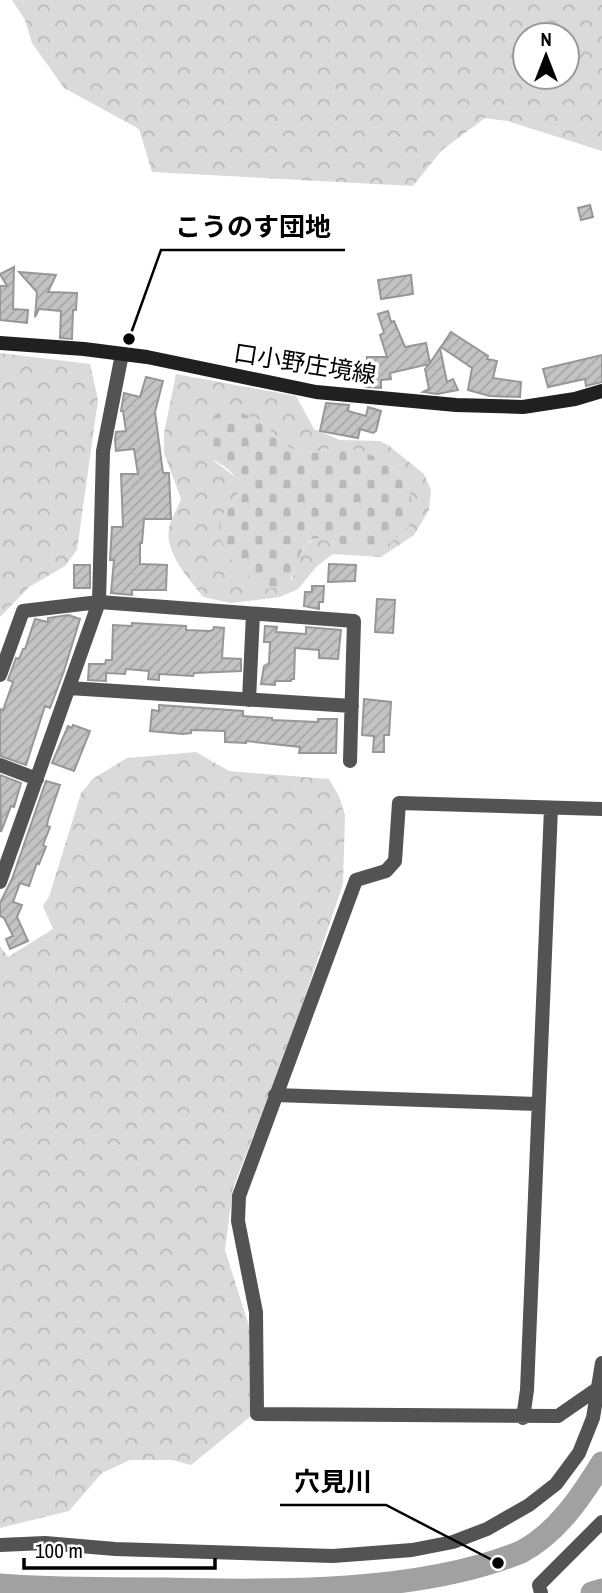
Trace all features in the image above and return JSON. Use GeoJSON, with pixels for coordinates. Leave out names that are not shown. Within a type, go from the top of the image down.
{"type":"FeatureCollection","features":[{"type":"Feature","properties":{"kind":"main road","name":"口小野庄境線"},"geometry":{"type":"LineString","coordinates":[[0,343],[122,354],[316,392],[456,405],[523,407],[575,399],[602,391]]}},
{"type":"Feature","properties":{"kind":"street"},"geometry":{"type":"LineString","coordinates":[[0,882],[99,603],[103,451],[122,354]]}},
{"type":"Feature","properties":{"kind":"street"},"geometry":{"type":"LineString","coordinates":[[0,675],[23,611],[99,603],[354,621],[350,761]]}},
{"type":"Feature","properties":{"kind":"street"},"geometry":{"type":"LineString","coordinates":[[249,700],[253,614]]}},
{"type":"Feature","properties":{"kind":"street"},"geometry":{"type":"LineString","coordinates":[[69,688],[352,706]]}},
{"type":"Feature","properties":{"kind":"street"},"geometry":{"type":"LineString","coordinates":[[0,765],[37,779]]}},
{"type":"Feature","properties":{"kind":"street"},"geometry":{"type":"LineString","coordinates":[[597,1389],[558,1416],[523,1418],[257,1414],[256,1312],[237,1222],[239,1196],[356,880],[386,872],[395,861],[399,803],[602,809]]}},
{"type":"Feature","properties":{"kind":"street"},"geometry":{"type":"LineString","coordinates":[[523,1418],[527,1390],[551,808]]}},
{"type":"Feature","properties":{"kind":"street"},"geometry":{"type":"LineString","coordinates":[[275,1095],[537,1104]]}},
{"type":"Feature","properties":{"kind":"street"},"geometry":{"type":"LineString","coordinates":[[0,1545],[45,1543],[127,1550],[333,1556],[412,1550],[453,1542],[487,1529],[529,1505],[556,1484],[579,1453],[593,1418],[602,1363]]}},
{"type":"Feature","properties":{"kind":"street"},"geometry":{"type":"LineString","coordinates":[[541,1593],[539,1585],[602,1522]]}},
{"type":"Feature","properties":{"kind":"green space"},"geometry":{"type":"Polygon","coordinates":[[[12,0],[602,0],[602,151],[507,121],[485,118],[442,150],[413,186],[152,172],[139,129],[64,88],[32,43],[25,20],[12,0]]]}},
{"type":"Feature","properties":{"kind":"green space"},"geometry":{"type":"Polygon","coordinates":[[[0,353],[90,364],[98,400],[77,550],[65,566],[29,587],[0,617],[0,353]]]}},
{"type":"Feature","properties":{"kind":"green space"},"geometry":{"type":"Polygon","coordinates":[[[176,374],[296,396],[314,429],[340,440],[380,441],[424,474],[431,490],[429,510],[414,535],[381,557],[333,554],[317,566],[298,589],[280,597],[231,603],[203,597],[178,563],[170,544],[170,524],[181,499],[164,453],[164,433],[176,374]],[[259,420],[214,461],[238,479],[241,488],[232,505],[219,519],[292,580],[302,550],[316,538],[354,547],[413,507],[409,489],[392,467],[332,448],[314,453],[286,446],[259,420]]]}},
{"type":"Feature","properties":{"kind":"green space"},"geometry":{"type":"Polygon","coordinates":[[[241,413],[259,420],[286,446],[294,450],[314,453],[332,448],[350,448],[376,457],[392,467],[409,489],[413,507],[409,527],[386,546],[354,547],[315,538],[300,554],[285,587],[265,589],[234,564],[220,538],[219,519],[232,505],[241,488],[235,477],[210,454],[210,433],[217,414],[241,413]]]}},
{"type":"Feature","properties":{"kind":"green space"},"geometry":{"type":"Polygon","coordinates":[[[196,752],[229,771],[329,779],[339,796],[345,815],[343,884],[290,1041],[233,1188],[225,1250],[249,1326],[250,1417],[191,1465],[172,1460],[130,1460],[102,1473],[69,1511],[0,1528],[0,946],[8,957],[53,929],[43,906],[49,897],[81,793],[94,778],[127,758],[196,752]]]}},
{"type":"Feature","properties":{"kind":"building"},"geometry":{"type":"Polygon","coordinates":[[[590,205],[593,217],[581,220],[578,208],[590,205]]]}},
{"type":"Feature","properties":{"kind":"building"},"geometry":{"type":"Polygon","coordinates":[[[14,267],[13,309],[28,310],[27,323],[0,320],[0,286],[7,286],[0,274],[14,267]]]}},
{"type":"Feature","properties":{"kind":"building"},"geometry":{"type":"Polygon","coordinates":[[[19,272],[56,275],[48,292],[77,293],[76,310],[73,310],[72,339],[60,338],[61,311],[39,309],[35,317],[37,292],[19,272]]]}},
{"type":"Feature","properties":{"kind":"building"},"geometry":{"type":"Polygon","coordinates":[[[411,275],[413,294],[381,299],[378,280],[411,275]]]}},
{"type":"Feature","properties":{"kind":"building"},"geometry":{"type":"Polygon","coordinates":[[[388,311],[405,347],[426,343],[430,363],[440,348],[447,382],[453,379],[458,390],[437,394],[423,392],[429,389],[425,369],[429,364],[390,373],[391,379],[381,380],[381,388],[366,387],[367,357],[387,357],[380,335],[384,333],[378,314],[388,311]]]}},
{"type":"Feature","properties":{"kind":"building"},"geometry":{"type":"Polygon","coordinates":[[[451,332],[488,356],[487,359],[497,361],[493,378],[521,382],[520,397],[490,396],[468,390],[472,368],[441,347],[451,332]]]}},
{"type":"Feature","properties":{"kind":"building"},"geometry":{"type":"Polygon","coordinates":[[[602,355],[602,382],[586,386],[585,379],[548,387],[543,369],[602,355]]]}},
{"type":"Feature","properties":{"kind":"building"},"geometry":{"type":"Polygon","coordinates":[[[146,377],[163,381],[155,412],[163,473],[169,473],[171,519],[144,519],[140,564],[167,565],[166,590],[132,590],[132,595],[111,593],[114,560],[110,560],[112,527],[123,527],[121,474],[138,474],[134,449],[116,451],[116,432],[126,431],[121,411],[124,393],[140,397],[146,377]]]}},
{"type":"Feature","properties":{"kind":"building"},"geometry":{"type":"Polygon","coordinates":[[[326,403],[349,405],[348,411],[366,416],[368,407],[381,411],[376,431],[373,433],[360,429],[358,438],[320,431],[326,403]]]}},
{"type":"Feature","properties":{"kind":"building"},"geometry":{"type":"Polygon","coordinates":[[[329,564],[356,565],[355,581],[328,582],[329,564]]]}},
{"type":"Feature","properties":{"kind":"building"},"geometry":{"type":"Polygon","coordinates":[[[74,565],[90,565],[90,588],[74,588],[74,565]]]}},
{"type":"Feature","properties":{"kind":"building"},"geometry":{"type":"Polygon","coordinates":[[[312,586],[324,586],[323,602],[319,602],[319,609],[304,606],[305,592],[312,592],[312,586]]]}},
{"type":"Feature","properties":{"kind":"building"},"geometry":{"type":"Polygon","coordinates":[[[377,599],[395,600],[393,633],[375,632],[377,599]]]}},
{"type":"Feature","properties":{"kind":"building"},"geometry":{"type":"Polygon","coordinates":[[[68,615],[80,619],[64,671],[50,708],[45,706],[26,765],[0,756],[0,709],[3,710],[13,682],[8,680],[16,658],[19,659],[25,649],[35,619],[48,622],[48,618],[68,615]]]}},
{"type":"Feature","properties":{"kind":"building"},"geometry":{"type":"Polygon","coordinates":[[[132,623],[186,626],[186,630],[210,631],[214,627],[224,628],[222,658],[241,659],[241,671],[194,673],[193,676],[159,674],[159,680],[148,679],[149,671],[126,669],[125,674],[106,673],[106,681],[88,680],[89,664],[105,664],[106,660],[112,660],[113,625],[132,626],[132,623]]]}},
{"type":"Feature","properties":{"kind":"building"},"geometry":{"type":"Polygon","coordinates":[[[265,626],[277,627],[276,632],[306,634],[306,627],[341,630],[338,659],[319,658],[319,650],[295,648],[294,679],[275,681],[275,685],[261,684],[264,666],[269,663],[270,642],[264,642],[265,626]]]}},
{"type":"Feature","properties":{"kind":"building"},"geometry":{"type":"Polygon","coordinates":[[[364,699],[391,702],[389,735],[384,735],[384,752],[373,752],[374,736],[362,735],[364,699]]]}},
{"type":"Feature","properties":{"kind":"building"},"geometry":{"type":"Polygon","coordinates":[[[159,705],[243,711],[243,716],[272,720],[318,722],[318,719],[337,719],[336,753],[299,753],[300,747],[246,741],[225,742],[225,731],[191,730],[191,733],[183,734],[150,731],[152,710],[159,711],[159,705]]]}},
{"type":"Feature","properties":{"kind":"building"},"geometry":{"type":"Polygon","coordinates":[[[73,725],[90,731],[74,771],[52,763],[68,726],[72,728],[73,725]]]}},
{"type":"Feature","properties":{"kind":"building"},"geometry":{"type":"Polygon","coordinates":[[[0,775],[21,783],[14,807],[11,806],[1,832],[0,775]]]}},
{"type":"Feature","properties":{"kind":"building"},"geometry":{"type":"Polygon","coordinates":[[[46,781],[60,785],[48,820],[47,826],[50,827],[43,845],[46,847],[29,886],[20,883],[13,902],[22,905],[17,917],[28,941],[10,949],[6,939],[13,936],[4,918],[0,916],[0,903],[12,879],[46,781]]]}},
{"type":"Feature","properties":{"kind":"waterway"},"geometry":{"type":"LineString","coordinates":[[0,1585],[254,1590],[347,1587],[439,1576],[521,1552],[534,1544],[567,1513],[602,1463]]}},
{"type":"Feature","properties":{"kind":"waterway"},"geometry":{"type":"LineString","coordinates":[[592,1593],[602,1590]]}},
{"type":"Feature","properties":{"kind":"place","name":"こうのす団地"},"geometry":{"type":"Point","coordinates":[129,339]}},
{"type":"Feature","properties":{"kind":"place","name":"穴見川"},"geometry":{"type":"Point","coordinates":[498,1563]}}]}
